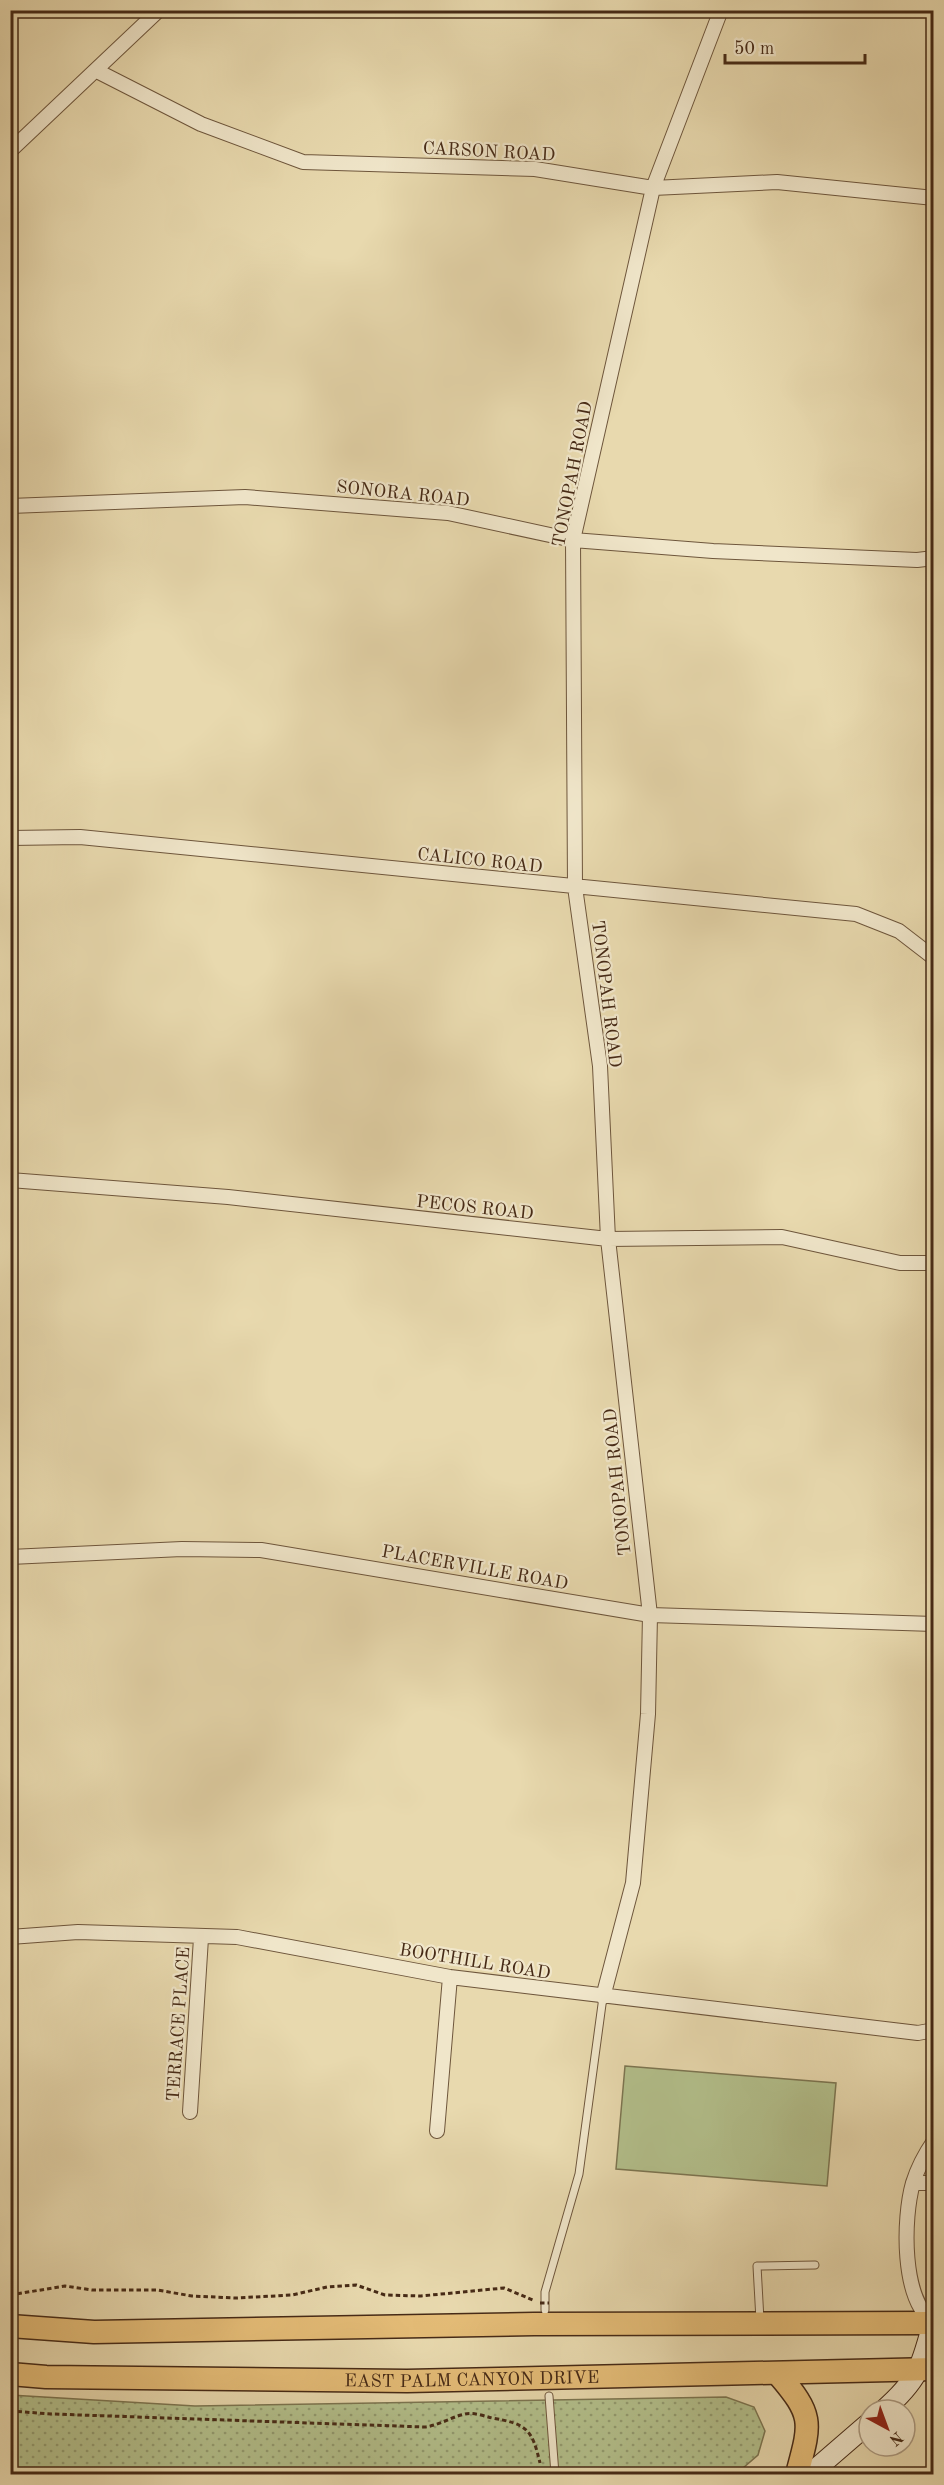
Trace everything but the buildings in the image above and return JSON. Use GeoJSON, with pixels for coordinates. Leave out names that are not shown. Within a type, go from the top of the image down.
{"type":"FeatureCollection","features":[{"type":"Feature","properties":{"kind":"main road"},"geometry":{"type":"LineString","coordinates":[[10,2326],[94,2332],[534,2324],[933,2323],[927,2369],[897,2398]]}},
{"type":"Feature","properties":{"kind":"main road","name":"EAST PALM CANYON DRIVE"},"geometry":{"type":"LineString","coordinates":[[10,2373],[46,2377],[407,2381],[927,2369]]}},
{"type":"Feature","properties":{"kind":"main road"},"geometry":{"type":"LineString","coordinates":[[778,2374],[802,2402],[809,2432],[797,2475]]}},
{"type":"Feature","properties":{"kind":"main road"},"geometry":{"type":"LineString","coordinates":[[810,2475],[857,2434]]}},
{"type":"Feature","properties":{"kind":"street"},"geometry":{"type":"LineString","coordinates":[[10,151],[159,10]]}},
{"type":"Feature","properties":{"kind":"street","name":"TONOPAH ROAD"},"geometry":{"type":"LineString","coordinates":[[603,1997],[633,1883],[648,1714],[650,1615],[608,1239],[600,1066],[575,887],[573,540],[653,188],[721,10]]}},
{"type":"Feature","properties":{"kind":"street","name":"CARSON ROAD"},"geometry":{"type":"LineString","coordinates":[[97,70],[201,124],[303,162],[535,169],[653,188],[777,182],[933,198]]}},
{"type":"Feature","properties":{"kind":"street","name":"SONORA ROAD"},"geometry":{"type":"LineString","coordinates":[[10,506],[244,497],[448,513],[573,540],[760,553],[917,560],[933,558]]}},
{"type":"Feature","properties":{"kind":"street","name":"CALICO ROAD"},"geometry":{"type":"LineString","coordinates":[[10,838],[80,837],[856,914],[899,932],[933,958]]}},
{"type":"Feature","properties":{"kind":"street","name":"PECOS ROAD"},"geometry":{"type":"LineString","coordinates":[[10,1180],[228,1197],[608,1239],[782,1237],[900,1263],[933,1263]]}},
{"type":"Feature","properties":{"kind":"street","name":"PLACERVILLE ROAD"},"geometry":{"type":"LineString","coordinates":[[10,1557],[182,1549],[261,1550],[650,1615],[933,1624]]}},
{"type":"Feature","properties":{"kind":"street","name":"BOOTHILL ROAD"},"geometry":{"type":"LineString","coordinates":[[10,1937],[78,1932],[201,1938],[237,1937],[450,1977],[918,2033],[933,2030]]}},
{"type":"Feature","properties":{"kind":"street","name":"TERRACE PLACE"},"geometry":{"type":"LineString","coordinates":[[190,2112],[201,1938]]}},
{"type":"Feature","properties":{"kind":"street"},"geometry":{"type":"LineString","coordinates":[[436,2131],[450,1977]]}},
{"type":"Feature","properties":{"kind":"street"},"geometry":{"type":"LineString","coordinates":[[933,2141],[913,2183],[906,2226],[913,2295],[933,2323]]}},
{"type":"Feature","properties":{"kind":"street"},"geometry":{"type":"LineString","coordinates":[[913,2183],[933,2183]]}},
{"type":"Feature","properties":{"kind":"lane"},"geometry":{"type":"LineString","coordinates":[[546,2310],[545,2292],[579,2174],[603,1997]]}},
{"type":"Feature","properties":{"kind":"lane"},"geometry":{"type":"LineString","coordinates":[[760,2323],[757,2266],[815,2265]]}},
{"type":"Feature","properties":{"kind":"lane"},"geometry":{"type":"LineString","coordinates":[[549,2396],[555,2475]]}},
{"type":"Feature","properties":{"kind":"path"},"geometry":{"type":"LineString","coordinates":[[10,2295],[65,2286],[92,2290],[157,2290],[192,2296],[236,2298],[292,2295],[327,2287],[356,2285],[385,2295],[421,2296],[504,2288],[540,2303],[549,2302]]}},
{"type":"Feature","properties":{"kind":"path"},"geometry":{"type":"LineString","coordinates":[[10,2410],[52,2414],[425,2427],[441,2425],[468,2413],[517,2422],[528,2430],[534,2440],[541,2467]]}},
{"type":"Feature","properties":{"kind":"green space"},"geometry":{"type":"Polygon","coordinates":[[[625,2066],[836,2083],[827,2186],[616,2169],[625,2066]]]}},
{"type":"Feature","properties":{"kind":"green space"},"geometry":{"type":"Polygon","coordinates":[[[10,2395],[195,2406],[726,2397],[754,2407],[765,2431],[758,2455],[736,2474],[11,2474],[10,2395]]]}}]}
